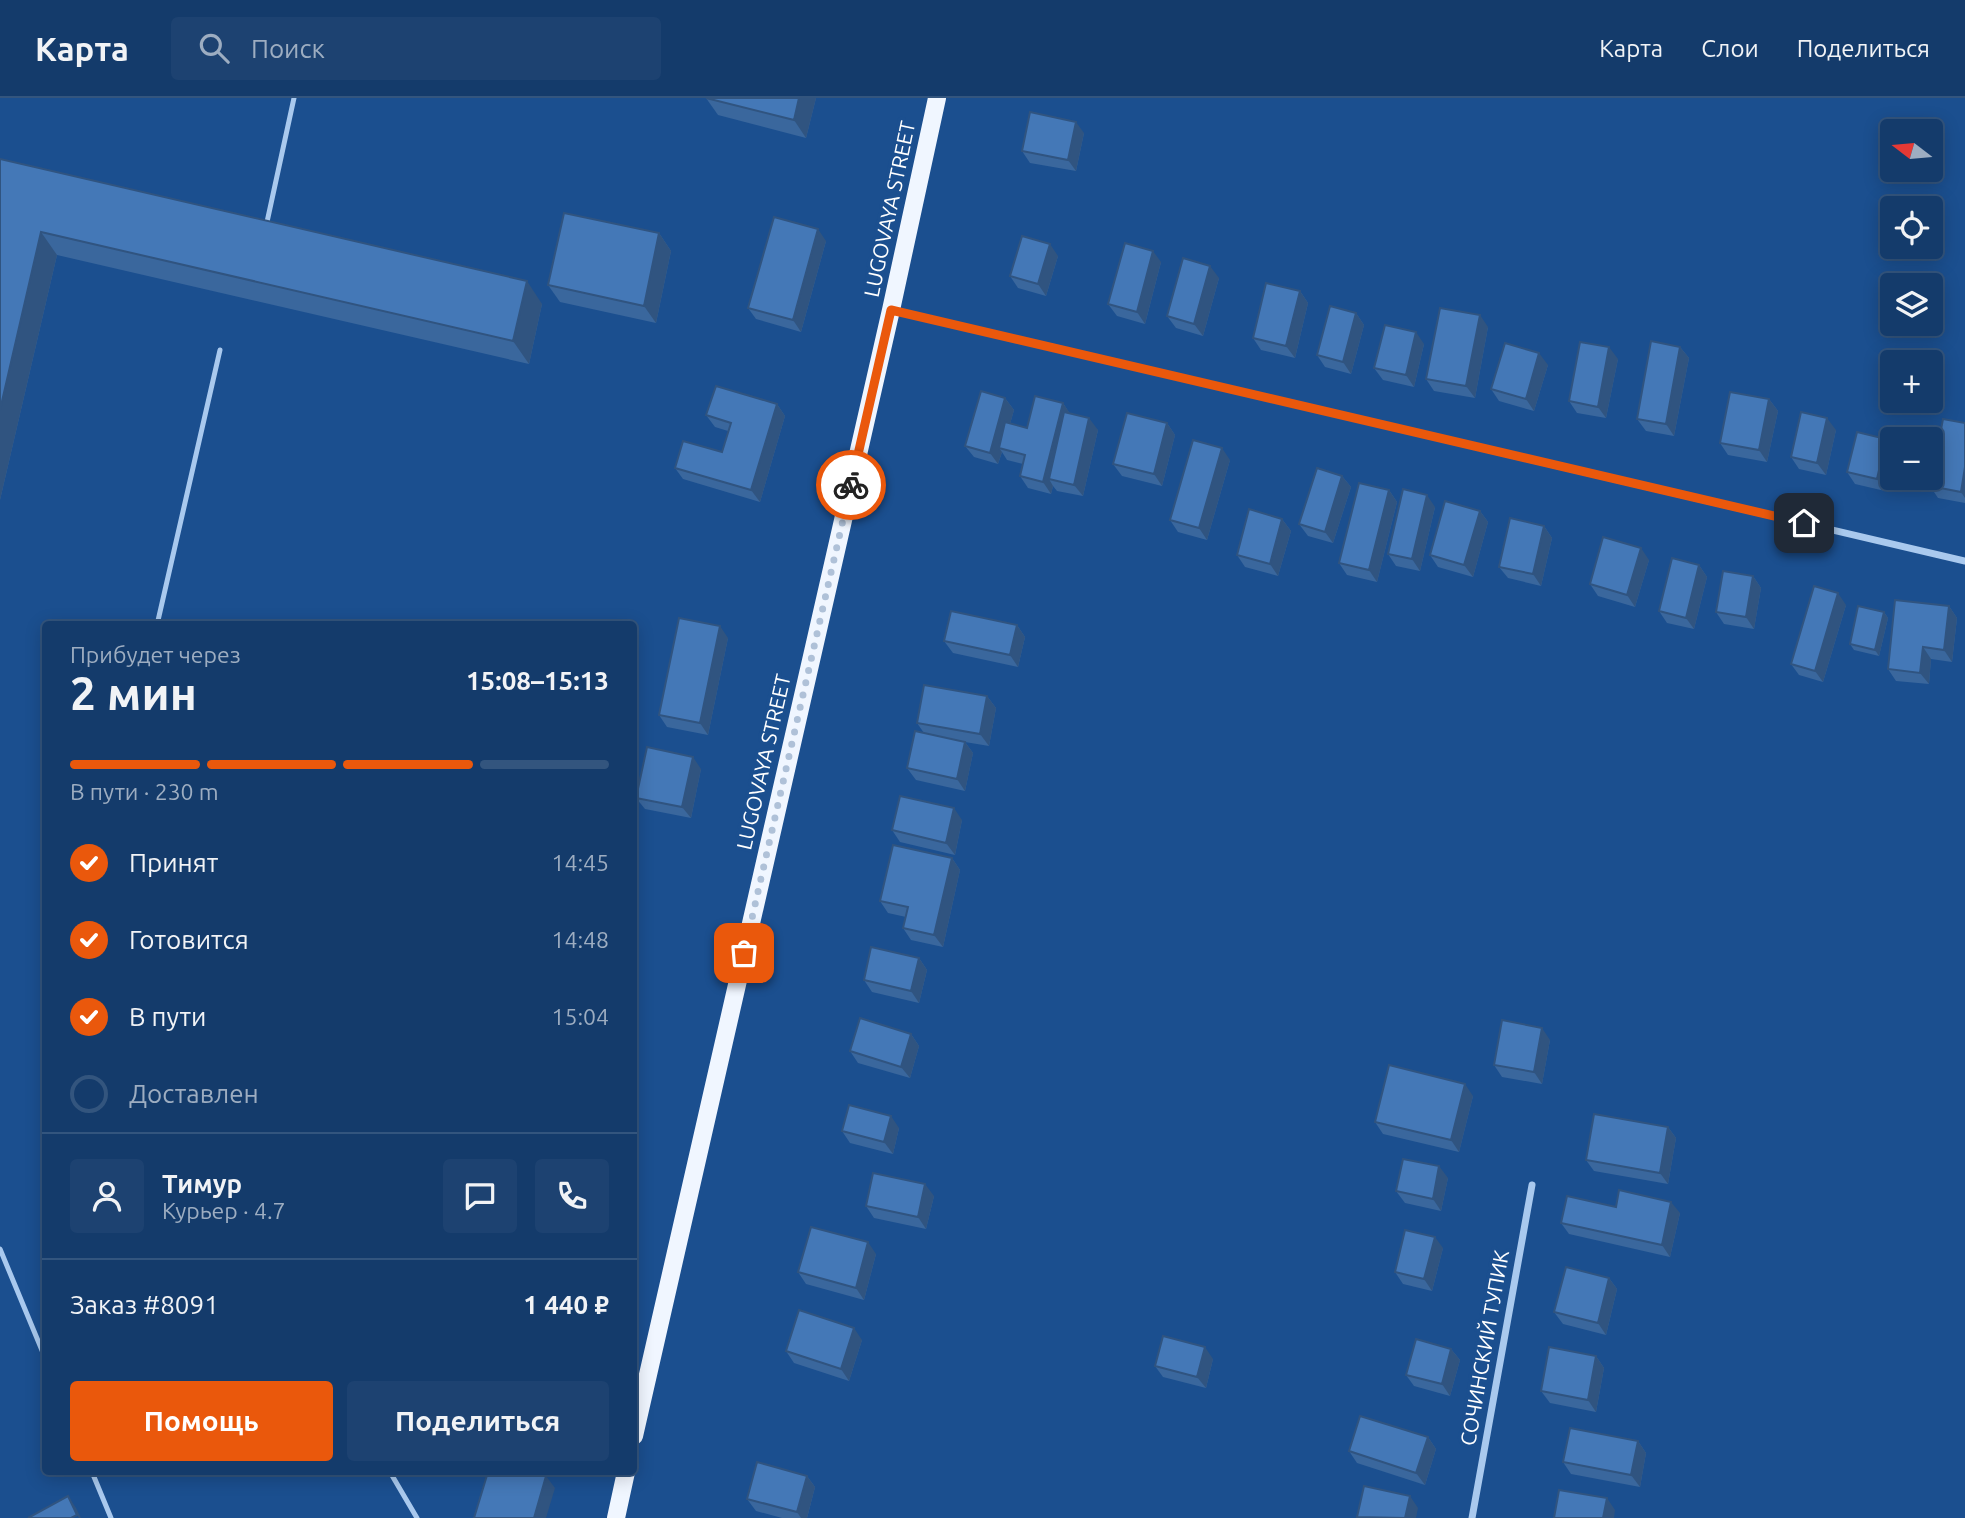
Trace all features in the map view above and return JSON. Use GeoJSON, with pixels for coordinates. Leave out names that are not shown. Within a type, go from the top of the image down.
{"type":"FeatureCollection","features":[{"type":"Feature","properties":{"kind":"main road","name":"LUGOVAYA STREET"},"geometry":{"type":"LineString","coordinates":[[637,1423],[937,98]]}},
{"type":"Feature","properties":{"kind":"main road"},"geometry":{"type":"LineString","coordinates":[[616,1518],[625,1475]]}},
{"type":"Feature","properties":{"kind":"street"},"geometry":{"type":"LineString","coordinates":[[891,310],[1965,561]]}},
{"type":"Feature","properties":{"kind":"street","name":"СОЧИНСКИЙ ТУПИК"},"geometry":{"type":"LineString","coordinates":[[1472,1518],[1532,1185]]}},
{"type":"Feature","properties":{"kind":"lane"},"geometry":{"type":"LineString","coordinates":[[267,222],[294,98]]}},
{"type":"Feature","properties":{"kind":"lane"},"geometry":{"type":"LineString","coordinates":[[158,621],[220,350]]}},
{"type":"Feature","properties":{"kind":"lane"},"geometry":{"type":"LineString","coordinates":[[0,1249],[42,1350]]}},
{"type":"Feature","properties":{"kind":"lane"},"geometry":{"type":"LineString","coordinates":[[93,1475],[111,1518]]}},
{"type":"Feature","properties":{"kind":"lane"},"geometry":{"type":"LineString","coordinates":[[392,1475],[416,1518]]}},
{"type":"Feature","properties":{"kind":"building"},"geometry":{"type":"Polygon","coordinates":[[[706,98],[799,98],[794,120],[706,98]]]}},
{"type":"Feature","properties":{"kind":"building"},"geometry":{"type":"Polygon","coordinates":[[[1030,112],[1076,122],[1068,160],[1022,151],[1030,112]]]}},
{"type":"Feature","properties":{"kind":"building"},"geometry":{"type":"Polygon","coordinates":[[[0,159],[527,281],[513,341],[41,232],[0,410],[0,159]]]}},
{"type":"Feature","properties":{"kind":"building"},"geometry":{"type":"Polygon","coordinates":[[[564,213],[659,233],[644,306],[548,285],[564,213]]]}},
{"type":"Feature","properties":{"kind":"building"},"geometry":{"type":"Polygon","coordinates":[[[774,217],[818,229],[793,320],[748,308],[774,217]]]}},
{"type":"Feature","properties":{"kind":"building"},"geometry":{"type":"Polygon","coordinates":[[[1022,236],[1050,244],[1038,284],[1010,276],[1022,236]]]}},
{"type":"Feature","properties":{"kind":"building"},"geometry":{"type":"Polygon","coordinates":[[[1125,243],[1153,251],[1137,312],[1108,304],[1125,243]]]}},
{"type":"Feature","properties":{"kind":"building"},"geometry":{"type":"Polygon","coordinates":[[[1183,258],[1210,266],[1194,324],[1167,316],[1183,258]]]}},
{"type":"Feature","properties":{"kind":"building"},"geometry":{"type":"Polygon","coordinates":[[[1266,283],[1300,291],[1286,346],[1253,338],[1266,283]]]}},
{"type":"Feature","properties":{"kind":"building"},"geometry":{"type":"Polygon","coordinates":[[[1330,306],[1356,313],[1343,362],[1317,355],[1330,306]]]}},
{"type":"Feature","properties":{"kind":"building"},"geometry":{"type":"Polygon","coordinates":[[[1440,308],[1480,315],[1466,386],[1426,379],[1440,308]]]}},
{"type":"Feature","properties":{"kind":"building"},"geometry":{"type":"Polygon","coordinates":[[[1385,325],[1416,332],[1406,375],[1374,368],[1385,325]]]}},
{"type":"Feature","properties":{"kind":"building"},"geometry":{"type":"Polygon","coordinates":[[[1651,341],[1680,347],[1666,424],[1637,419],[1651,341]]]}},
{"type":"Feature","properties":{"kind":"building"},"geometry":{"type":"Polygon","coordinates":[[[1580,342],[1609,347],[1598,407],[1569,401],[1580,342]]]}},
{"type":"Feature","properties":{"kind":"building"},"geometry":{"type":"Polygon","coordinates":[[[1505,343],[1539,353],[1526,399],[1491,389],[1505,343]]]}},
{"type":"Feature","properties":{"kind":"building"},"geometry":{"type":"Polygon","coordinates":[[[716,386],[777,404],[751,490],[675,468],[683,441],[722,452],[731,423],[706,415],[716,386]]]}},
{"type":"Feature","properties":{"kind":"building"},"geometry":{"type":"Polygon","coordinates":[[[981,391],[1005,398],[990,453],[965,446],[981,391]]]}},
{"type":"Feature","properties":{"kind":"building"},"geometry":{"type":"Polygon","coordinates":[[[1730,392],[1769,399],[1759,450],[1720,443],[1730,392]]]}},
{"type":"Feature","properties":{"kind":"building"},"geometry":{"type":"Polygon","coordinates":[[[1035,396],[1063,403],[1043,482],[1020,476],[1025,455],[999,448],[1005,422],[1027,428],[1035,396]]]}},
{"type":"Feature","properties":{"kind":"building"},"geometry":{"type":"Polygon","coordinates":[[[1064,412],[1089,418],[1074,485],[1049,479],[1064,412]]]}},
{"type":"Feature","properties":{"kind":"building"},"geometry":{"type":"Polygon","coordinates":[[[1801,412],[1827,418],[1817,463],[1791,457],[1801,412]]]}},
{"type":"Feature","properties":{"kind":"building"},"geometry":{"type":"Polygon","coordinates":[[[1127,413],[1167,423],[1154,474],[1113,464],[1127,413]]]}},
{"type":"Feature","properties":{"kind":"building"},"geometry":{"type":"Polygon","coordinates":[[[1943,419],[1965,423],[1965,467],[1961,492],[1943,489],[1943,419]]]}},
{"type":"Feature","properties":{"kind":"building"},"geometry":{"type":"Polygon","coordinates":[[[1857,432],[1880,438],[1877,479],[1847,472],[1857,432]]]}},
{"type":"Feature","properties":{"kind":"building"},"geometry":{"type":"Polygon","coordinates":[[[1193,440],[1222,448],[1199,528],[1170,520],[1193,440]]]}},
{"type":"Feature","properties":{"kind":"building"},"geometry":{"type":"Polygon","coordinates":[[[1317,468],[1342,476],[1325,532],[1299,524],[1317,468]]]}},
{"type":"Feature","properties":{"kind":"building"},"geometry":{"type":"Polygon","coordinates":[[[1359,483],[1389,490],[1369,570],[1339,563],[1359,483]]]}},
{"type":"Feature","properties":{"kind":"building"},"geometry":{"type":"Polygon","coordinates":[[[1403,489],[1427,495],[1412,559],[1388,554],[1403,489]]]}},
{"type":"Feature","properties":{"kind":"building"},"geometry":{"type":"Polygon","coordinates":[[[1445,501],[1480,511],[1464,565],[1430,555],[1445,501]]]}},
{"type":"Feature","properties":{"kind":"building"},"geometry":{"type":"Polygon","coordinates":[[[1249,509],[1282,519],[1270,564],[1237,555],[1249,509]]]}},
{"type":"Feature","properties":{"kind":"building"},"geometry":{"type":"Polygon","coordinates":[[[1510,518],[1544,526],[1533,574],[1499,567],[1510,518]]]}},
{"type":"Feature","properties":{"kind":"building"},"geometry":{"type":"Polygon","coordinates":[[[1603,537],[1641,548],[1627,595],[1590,584],[1603,537]]]}},
{"type":"Feature","properties":{"kind":"building"},"geometry":{"type":"Polygon","coordinates":[[[1672,558],[1699,565],[1686,618],[1659,611],[1672,558]]]}},
{"type":"Feature","properties":{"kind":"building"},"geometry":{"type":"Polygon","coordinates":[[[1723,571],[1753,576],[1746,617],[1716,612],[1723,571]]]}},
{"type":"Feature","properties":{"kind":"building"},"geometry":{"type":"Polygon","coordinates":[[[1814,586],[1838,593],[1815,671],[1791,664],[1814,586]]]}},
{"type":"Feature","properties":{"kind":"building"},"geometry":{"type":"Polygon","coordinates":[[[1895,600],[1949,606],[1944,650],[1923,647],[1920,673],[1888,669],[1895,600]]]}},
{"type":"Feature","properties":{"kind":"building"},"geometry":{"type":"Polygon","coordinates":[[[1858,606],[1884,612],[1875,650],[1850,644],[1858,606]]]}},
{"type":"Feature","properties":{"kind":"building"},"geometry":{"type":"Polygon","coordinates":[[[951,611],[1017,625],[1010,655],[944,641],[951,611]]]}},
{"type":"Feature","properties":{"kind":"building"},"geometry":{"type":"Polygon","coordinates":[[[679,618],[720,626],[700,723],[659,715],[679,618]]]}},
{"type":"Feature","properties":{"kind":"building"},"geometry":{"type":"Polygon","coordinates":[[[924,685],[987,696],[980,734],[917,723],[924,685]]]}},
{"type":"Feature","properties":{"kind":"building"},"geometry":{"type":"Polygon","coordinates":[[[915,731],[965,742],[957,779],[907,768],[915,731]]]}},
{"type":"Feature","properties":{"kind":"building"},"geometry":{"type":"Polygon","coordinates":[[[647,747],[693,757],[682,807],[637,798],[647,747]]]}},
{"type":"Feature","properties":{"kind":"building"},"geometry":{"type":"Polygon","coordinates":[[[900,796],[954,808],[946,843],[892,830],[900,796]]]}},
{"type":"Feature","properties":{"kind":"building"},"geometry":{"type":"Polygon","coordinates":[[[893,845],[952,858],[934,935],[903,928],[908,907],[880,901],[893,845]]]}},
{"type":"Feature","properties":{"kind":"building"},"geometry":{"type":"Polygon","coordinates":[[[871,947],[919,958],[911,991],[864,980],[871,947]]]}},
{"type":"Feature","properties":{"kind":"building"},"geometry":{"type":"Polygon","coordinates":[[[860,1018],[911,1034],[901,1067],[850,1051],[860,1018]]]}},
{"type":"Feature","properties":{"kind":"building"},"geometry":{"type":"Polygon","coordinates":[[[1502,1020],[1542,1028],[1534,1072],[1494,1065],[1502,1020]]]}},
{"type":"Feature","properties":{"kind":"building"},"geometry":{"type":"Polygon","coordinates":[[[1389,1065],[1465,1084],[1451,1140],[1375,1122],[1389,1065]]]}},
{"type":"Feature","properties":{"kind":"building"},"geometry":{"type":"Polygon","coordinates":[[[849,1105],[891,1116],[884,1142],[842,1131],[849,1105]]]}},
{"type":"Feature","properties":{"kind":"building"},"geometry":{"type":"Polygon","coordinates":[[[1594,1114],[1668,1127],[1660,1173],[1586,1160],[1594,1114]]]}},
{"type":"Feature","properties":{"kind":"building"},"geometry":{"type":"Polygon","coordinates":[[[1403,1159],[1439,1166],[1433,1199],[1396,1191],[1403,1159]]]}},
{"type":"Feature","properties":{"kind":"building"},"geometry":{"type":"Polygon","coordinates":[[[873,1173],[925,1184],[918,1217],[866,1206],[873,1173]]]}},
{"type":"Feature","properties":{"kind":"building"},"geometry":{"type":"Polygon","coordinates":[[[1619,1190],[1671,1202],[1662,1245],[1561,1223],[1567,1196],[1616,1207],[1619,1190]]]}},
{"type":"Feature","properties":{"kind":"building"},"geometry":{"type":"Polygon","coordinates":[[[811,1227],[868,1242],[856,1288],[798,1272],[811,1227]]]}},
{"type":"Feature","properties":{"kind":"building"},"geometry":{"type":"Polygon","coordinates":[[[1405,1230],[1435,1237],[1424,1279],[1395,1272],[1405,1230]]]}},
{"type":"Feature","properties":{"kind":"building"},"geometry":{"type":"Polygon","coordinates":[[[1566,1267],[1609,1278],[1598,1323],[1554,1312],[1566,1267]]]}},
{"type":"Feature","properties":{"kind":"building"},"geometry":{"type":"Polygon","coordinates":[[[799,1310],[854,1328],[841,1369],[786,1351],[799,1310]]]}},
{"type":"Feature","properties":{"kind":"building"},"geometry":{"type":"Polygon","coordinates":[[[1163,1336],[1205,1347],[1197,1377],[1155,1366],[1163,1336]]]}},
{"type":"Feature","properties":{"kind":"building"},"geometry":{"type":"Polygon","coordinates":[[[1416,1339],[1451,1349],[1442,1384],[1406,1375],[1416,1339]]]}},
{"type":"Feature","properties":{"kind":"building"},"geometry":{"type":"Polygon","coordinates":[[[1549,1347],[1596,1356],[1588,1400],[1541,1391],[1549,1347]]]}},
{"type":"Feature","properties":{"kind":"building"},"geometry":{"type":"Polygon","coordinates":[[[1360,1416],[1428,1437],[1416,1473],[1349,1451],[1360,1416]]]}},
{"type":"Feature","properties":{"kind":"building"},"geometry":{"type":"Polygon","coordinates":[[[1570,1428],[1638,1441],[1631,1475],[1563,1462],[1570,1428]]]}},
{"type":"Feature","properties":{"kind":"building"},"geometry":{"type":"Polygon","coordinates":[[[757,1462],[807,1476],[797,1512],[747,1499],[757,1462]]]}},
{"type":"Feature","properties":{"kind":"building"},"geometry":{"type":"Polygon","coordinates":[[[487,1475],[546,1476],[534,1518],[474,1518],[487,1475]]]}},
{"type":"Feature","properties":{"kind":"building"},"geometry":{"type":"Polygon","coordinates":[[[1364,1486],[1410,1496],[1405,1518],[1357,1517],[1364,1486]]]}},
{"type":"Feature","properties":{"kind":"building"},"geometry":{"type":"Polygon","coordinates":[[[1559,1490],[1607,1498],[1603,1518],[1554,1518],[1559,1490]]]}},
{"type":"Feature","properties":{"kind":"building"},"geometry":{"type":"Polygon","coordinates":[[[68,1496],[77,1515],[71,1518],[28,1518],[68,1496]]]}},
{"type":"Feature","properties":{"kind":"way so far"},"geometry":{"type":"LineString","coordinates":[[744,953],[851,485]]}},
{"type":"Feature","properties":{"kind":"route"},"geometry":{"type":"LineString","coordinates":[[851,485],[891,310],[1804,523]]}}]}
